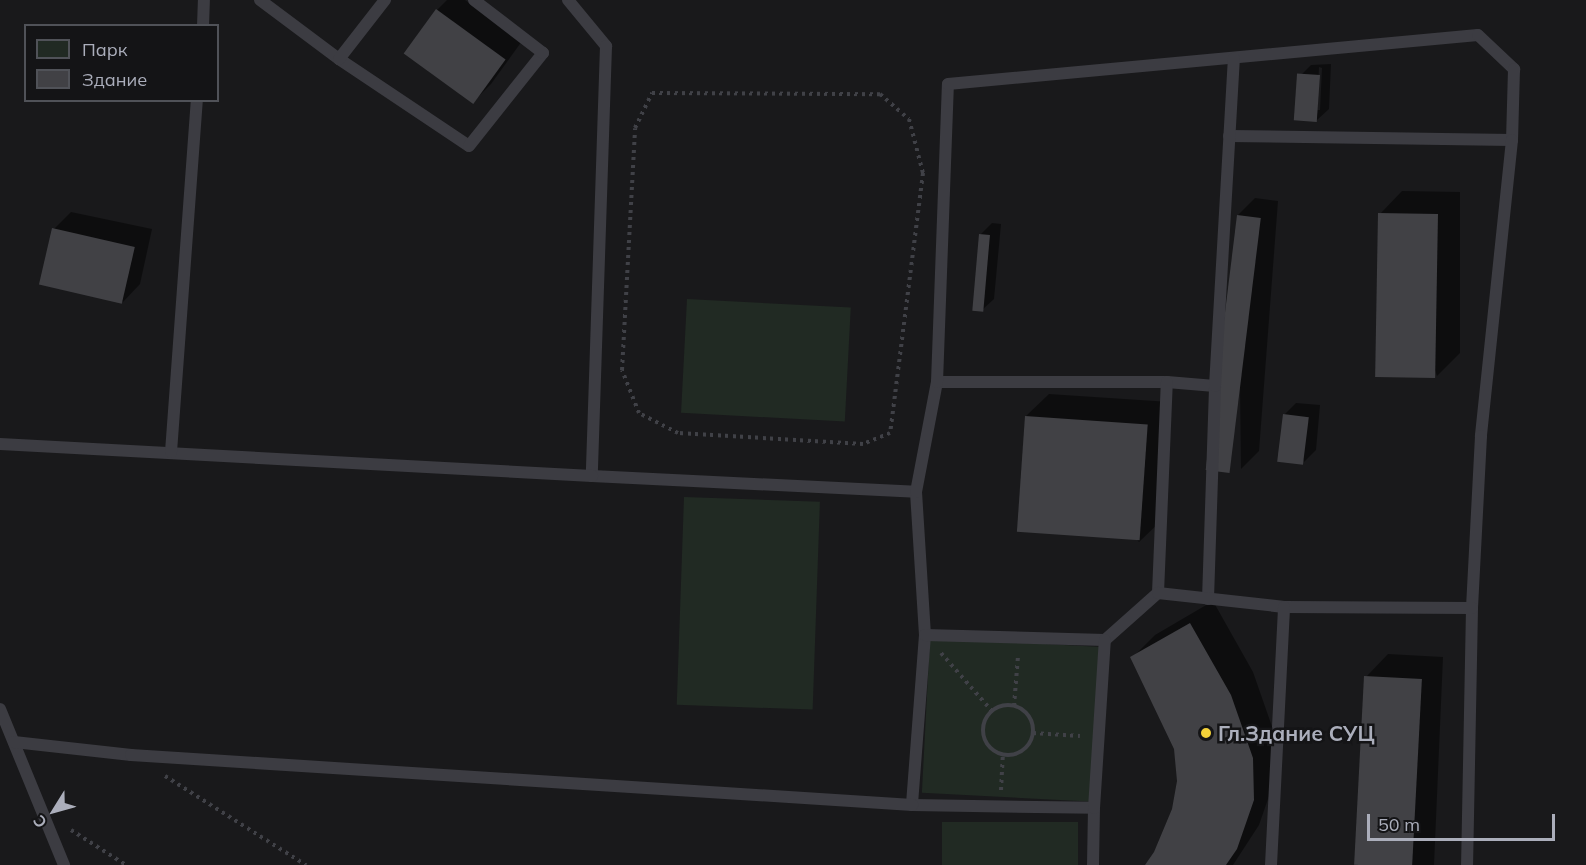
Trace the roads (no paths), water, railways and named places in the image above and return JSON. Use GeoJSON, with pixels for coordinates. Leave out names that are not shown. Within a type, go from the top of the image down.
{"type":"FeatureCollection","features":[{"type":"Feature","properties":{"kind":"lane"},"geometry":{"type":"LineString","coordinates":[[202,24],[204,0]]}},
{"type":"Feature","properties":{"kind":"lane"},"geometry":{"type":"LineString","coordinates":[[260,0],[339,59],[468,146],[543,53],[474,0]]}},
{"type":"Feature","properties":{"kind":"lane"},"geometry":{"type":"LineString","coordinates":[[339,59],[385,0]]}},
{"type":"Feature","properties":{"kind":"lane"},"geometry":{"type":"LineString","coordinates":[[568,0],[606,46],[592,476]]}},
{"type":"Feature","properties":{"kind":"lane"},"geometry":{"type":"LineString","coordinates":[[912,805],[925,635],[916,492],[937,382],[948,84],[1478,35],[1514,69],[1512,140],[1481,436],[1472,608],[1467,865]]}},
{"type":"Feature","properties":{"kind":"lane"},"geometry":{"type":"LineString","coordinates":[[1208,599],[1215,386],[1234,59]]}},
{"type":"Feature","properties":{"kind":"lane"},"geometry":{"type":"LineString","coordinates":[[171,452],[197,102]]}},
{"type":"Feature","properties":{"kind":"lane"},"geometry":{"type":"LineString","coordinates":[[1229,136],[1512,140]]}},
{"type":"Feature","properties":{"kind":"lane"},"geometry":{"type":"LineString","coordinates":[[937,382],[1167,382],[1215,386]]}},
{"type":"Feature","properties":{"kind":"lane"},"geometry":{"type":"LineString","coordinates":[[925,635],[1105,640],[1158,593],[1167,382]]}},
{"type":"Feature","properties":{"kind":"lane"},"geometry":{"type":"LineString","coordinates":[[0,444],[916,492]]}},
{"type":"Feature","properties":{"kind":"lane"},"geometry":{"type":"LineString","coordinates":[[1158,593],[1284,607],[1472,608]]}},
{"type":"Feature","properties":{"kind":"lane"},"geometry":{"type":"LineString","coordinates":[[1271,865],[1284,607]]}},
{"type":"Feature","properties":{"kind":"lane"},"geometry":{"type":"LineString","coordinates":[[1093,865],[1094,808],[1105,640]]}},
{"type":"Feature","properties":{"kind":"lane"},"geometry":{"type":"LineString","coordinates":[[0,709],[64,865]]}},
{"type":"Feature","properties":{"kind":"lane"},"geometry":{"type":"LineString","coordinates":[[14,742],[131,755],[912,805],[1094,808]]}},
{"type":"Feature","properties":{"kind":"place","name":"Гл.Здание СУЦ"},"geometry":{"type":"Point","coordinates":[1206,733]}}]}
